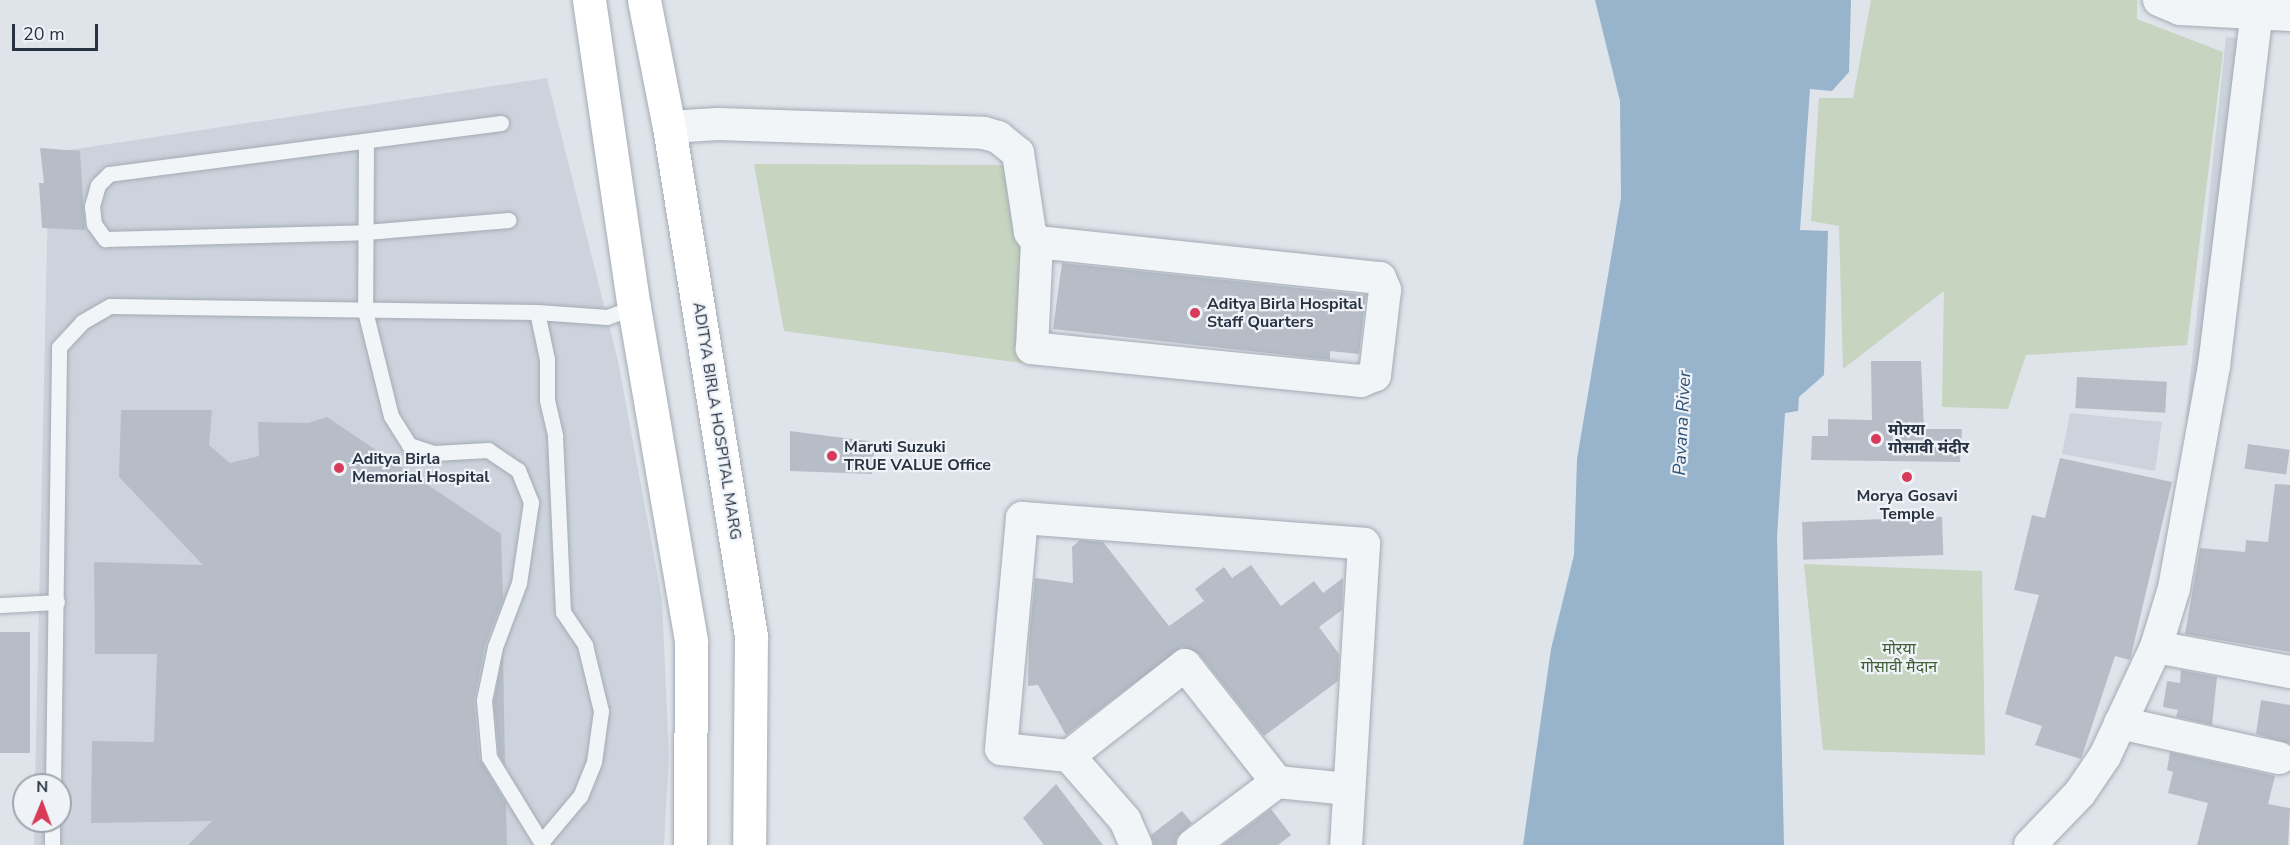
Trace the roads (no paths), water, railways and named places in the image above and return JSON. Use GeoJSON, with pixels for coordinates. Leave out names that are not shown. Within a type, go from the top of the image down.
{"type":"FeatureCollection","features":[{"type":"Feature","properties":{"kind":"main road"},"geometry":{"type":"LineString","coordinates":[[588,0],[634,307],[691,641],[690,845]]}},
{"type":"Feature","properties":{"kind":"main road","name":"ADITYA BIRLA HOSPITAL MARG"},"geometry":{"type":"LineString","coordinates":[[644,0],[669,127],[751,636],[749,845]]}},
{"type":"Feature","properties":{"kind":"street"},"geometry":{"type":"LineString","coordinates":[[2159,0],[2180,9],[2290,15]]}},
{"type":"Feature","properties":{"kind":"street"},"geometry":{"type":"LineString","coordinates":[[2030,845],[2080,792],[2120,723],[2156,647],[2174,588],[2214,366],[2258,13]]}},
{"type":"Feature","properties":{"kind":"street"},"geometry":{"type":"LineString","coordinates":[[669,127],[730,125],[984,133],[998,137],[1017,153],[1030,232],[1037,242],[1032,348],[1360,381],[1376,375],[1386,290],[1383,281],[1374,275],[1037,242]]}},
{"type":"Feature","properties":{"kind":"street"},"geometry":{"type":"LineString","coordinates":[[1136,845],[1125,820],[1069,756],[1001,749],[1022,518],[1364,544],[1346,845]]}},
{"type":"Feature","properties":{"kind":"street"},"geometry":{"type":"LineString","coordinates":[[2156,647],[2290,672]]}},
{"type":"Feature","properties":{"kind":"street"},"geometry":{"type":"LineString","coordinates":[[1069,756],[1185,665],[1276,782]]}},
{"type":"Feature","properties":{"kind":"street"},"geometry":{"type":"LineString","coordinates":[[2120,723],[2279,758]]}},
{"type":"Feature","properties":{"kind":"street"},"geometry":{"type":"LineString","coordinates":[[1193,845],[1276,782],[1349,789]]}},
{"type":"Feature","properties":{"kind":"lane"},"geometry":{"type":"LineString","coordinates":[[501,123],[109,174],[98,185],[92,206],[94,225],[105,239],[366,232],[508,220]]}},
{"type":"Feature","properties":{"kind":"lane"},"geometry":{"type":"LineString","coordinates":[[366,142],[364,311],[392,416],[409,445],[435,453],[488,450],[518,470],[531,502],[519,583],[495,647],[484,700],[489,757],[514,803],[543,842],[580,796],[594,762],[601,711],[585,645],[563,612],[555,436],[547,400],[547,359],[537,312]]}},
{"type":"Feature","properties":{"kind":"lane"},"geometry":{"type":"LineString","coordinates":[[53,773],[59,347],[82,322],[110,306],[537,312],[607,316],[634,307]]}},
{"type":"Feature","properties":{"kind":"lane"},"geometry":{"type":"LineString","coordinates":[[0,604],[57,602]]}},
{"type":"Feature","properties":{"kind":"water","name":"Pavana River"},"geometry":{"type":"Polygon","coordinates":[[[1595,0],[1851,0],[1849,72],[1832,91],[1810,89],[1800,230],[1828,231],[1824,375],[1799,397],[1798,411],[1785,413],[1777,537],[1784,845],[1523,845],[1551,649],[1574,555],[1577,459],[1621,198],[1620,101],[1595,0]]]}},
{"type":"Feature","properties":{"kind":"place","name":"Aditya Birla Hospital Staff Quarters"},"geometry":{"type":"Point","coordinates":[1195,313]}},
{"type":"Feature","properties":{"kind":"place","name":"मोरया गोसावी मंदीर"},"geometry":{"type":"Point","coordinates":[1876,439]}},
{"type":"Feature","properties":{"kind":"place","name":"Maruti Suzuki TRUE VALUE Office"},"geometry":{"type":"Point","coordinates":[832,456]}},
{"type":"Feature","properties":{"kind":"place","name":"Aditya Birla Memorial Hospital"},"geometry":{"type":"Point","coordinates":[339,468]}},
{"type":"Feature","properties":{"kind":"place","name":"Morya Gosavi Temple"},"geometry":{"type":"Point","coordinates":[1907,477]}},
{"type":"Feature","properties":{"kind":"park label","name":"मोरया गोसावी मैदान"},"geometry":{"type":"Point","coordinates":[1899,658]}}]}
